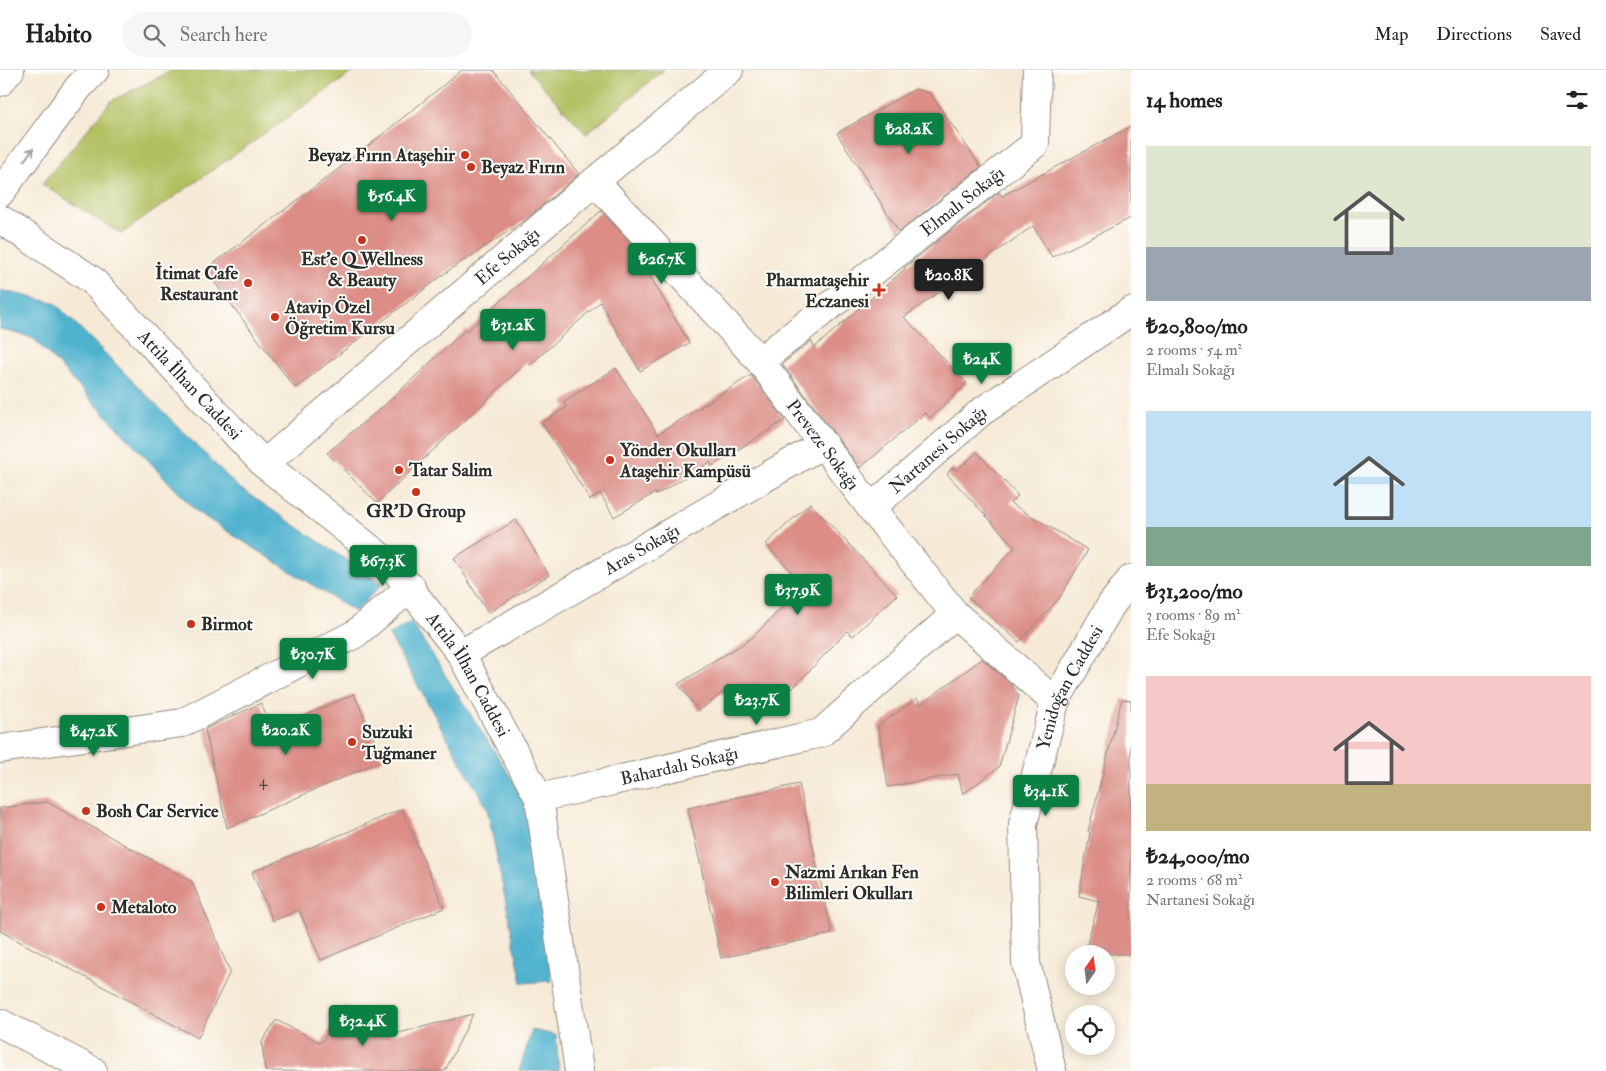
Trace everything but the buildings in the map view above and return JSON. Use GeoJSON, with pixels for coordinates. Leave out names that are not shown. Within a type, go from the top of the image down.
{"type":"FeatureCollection","features":[{"type":"Feature","properties":{"kind":"street"},"geometry":{"type":"LineString","coordinates":[[0,82],[10,70]]}},
{"type":"Feature","properties":{"kind":"street"},"geometry":{"type":"LineString","coordinates":[[0,193],[87,79],[112,70]]}},
{"type":"Feature","properties":{"kind":"street","name":"Efe Sokağı"},"geometry":{"type":"LineString","coordinates":[[264,464],[595,181],[729,70]]}},
{"type":"Feature","properties":{"kind":"street","name":"Elmalı Sokağı"},"geometry":{"type":"LineString","coordinates":[[760,361],[1035,144],[1037,70]]}},
{"type":"Feature","properties":{"kind":"street","name":"Preveze Sokağı"},"geometry":{"type":"LineString","coordinates":[[595,181],[760,361],[871,508],[955,614],[1055,702]]}},
{"type":"Feature","properties":{"kind":"street","name":"Attila İlhan Caddesi"},"geometry":{"type":"LineString","coordinates":[[0,219],[92,280],[264,464],[393,567],[461,654],[539,798],[579,1071]]}},
{"type":"Feature","properties":{"kind":"street","name":"Nartanesi Sokağı"},"geometry":{"type":"LineString","coordinates":[[871,508],[981,412],[1131,311]]}},
{"type":"Feature","properties":{"kind":"street","name":"Aras Sokağı"},"geometry":{"type":"LineString","coordinates":[[461,654],[823,444]]}},
{"type":"Feature","properties":{"kind":"street","name":"Yenidoğan Caddesi"},"geometry":{"type":"LineString","coordinates":[[1048,1070],[1026,963],[1023,824],[1055,702],[1111,605],[1131,579]]}},
{"type":"Feature","properties":{"kind":"street"},"geometry":{"type":"LineString","coordinates":[[0,749],[182,723],[356,634],[411,588]]}},
{"type":"Feature","properties":{"kind":"street","name":"Bahardalı Sokağı"},"geometry":{"type":"LineString","coordinates":[[539,798],[821,733],[955,614]]}},
{"type":"Feature","properties":{"kind":"street"},"geometry":{"type":"LineString","coordinates":[[0,1023],[83,1069]]}},
{"type":"Feature","properties":{"kind":"green space"},"geometry":{"type":"Polygon","coordinates":[[[173,70],[356,70],[121,234],[42,184],[111,101],[173,70]]]}},
{"type":"Feature","properties":{"kind":"green space"},"geometry":{"type":"Polygon","coordinates":[[[528,70],[664,70],[586,134],[528,70]]]}},
{"type":"Feature","properties":{"kind":"water"},"geometry":{"type":"Polygon","coordinates":[[[0,290],[55,303],[238,487],[382,584],[355,612],[197,512],[33,338],[0,329],[0,290]]]}},
{"type":"Feature","properties":{"kind":"water"},"geometry":{"type":"Polygon","coordinates":[[[411,622],[523,796],[552,981],[522,983],[487,808],[389,635],[411,622]]]}},
{"type":"Feature","properties":{"kind":"water"},"geometry":{"type":"Polygon","coordinates":[[[532,1030],[556,1035],[559,1071],[519,1071],[532,1030]]]}},
{"type":"Feature","properties":{"kind":"place","name":"Beyaz Fırın Ataşehir"},"geometry":{"type":"Point","coordinates":[465,155]}},
{"type":"Feature","properties":{"kind":"place","name":"Beyaz Fırın"},"geometry":{"type":"Point","coordinates":[471,167]}},
{"type":"Feature","properties":{"kind":"place","name":"Est'e Q Wellness & Beauty"},"geometry":{"type":"Point","coordinates":[362,240]}},
{"type":"Feature","properties":{"kind":"place","name":"İtimat Cafe Restaurant"},"geometry":{"type":"Point","coordinates":[248,283]}},
{"type":"Feature","properties":{"kind":"place","name":"Pharmataşehir Eczanesi"},"geometry":{"type":"Point","coordinates":[879,290]}},
{"type":"Feature","properties":{"kind":"place","name":"Atavip Özel Öğretim Kursu"},"geometry":{"type":"Point","coordinates":[275,317]}},
{"type":"Feature","properties":{"kind":"place","name":"Yönder Okulları Ataşehir Kampüsü"},"geometry":{"type":"Point","coordinates":[610,460]}},
{"type":"Feature","properties":{"kind":"place","name":"Tatar Salim"},"geometry":{"type":"Point","coordinates":[399,470]}},
{"type":"Feature","properties":{"kind":"place","name":"GR'D Group"},"geometry":{"type":"Point","coordinates":[416,492]}},
{"type":"Feature","properties":{"kind":"place","name":"Birmot"},"geometry":{"type":"Point","coordinates":[191,624]}},
{"type":"Feature","properties":{"kind":"place","name":"Suzuki Tuğmaner"},"geometry":{"type":"Point","coordinates":[352,742]}},
{"type":"Feature","properties":{"kind":"place","name":"Bosh Car Service"},"geometry":{"type":"Point","coordinates":[86,811]}},
{"type":"Feature","properties":{"kind":"place","name":"Nazmi Arıkan Fen Bilimleri Okulları"},"geometry":{"type":"Point","coordinates":[775,882]}},
{"type":"Feature","properties":{"kind":"place","name":"Metaloto"},"geometry":{"type":"Point","coordinates":[101,907]}}]}
